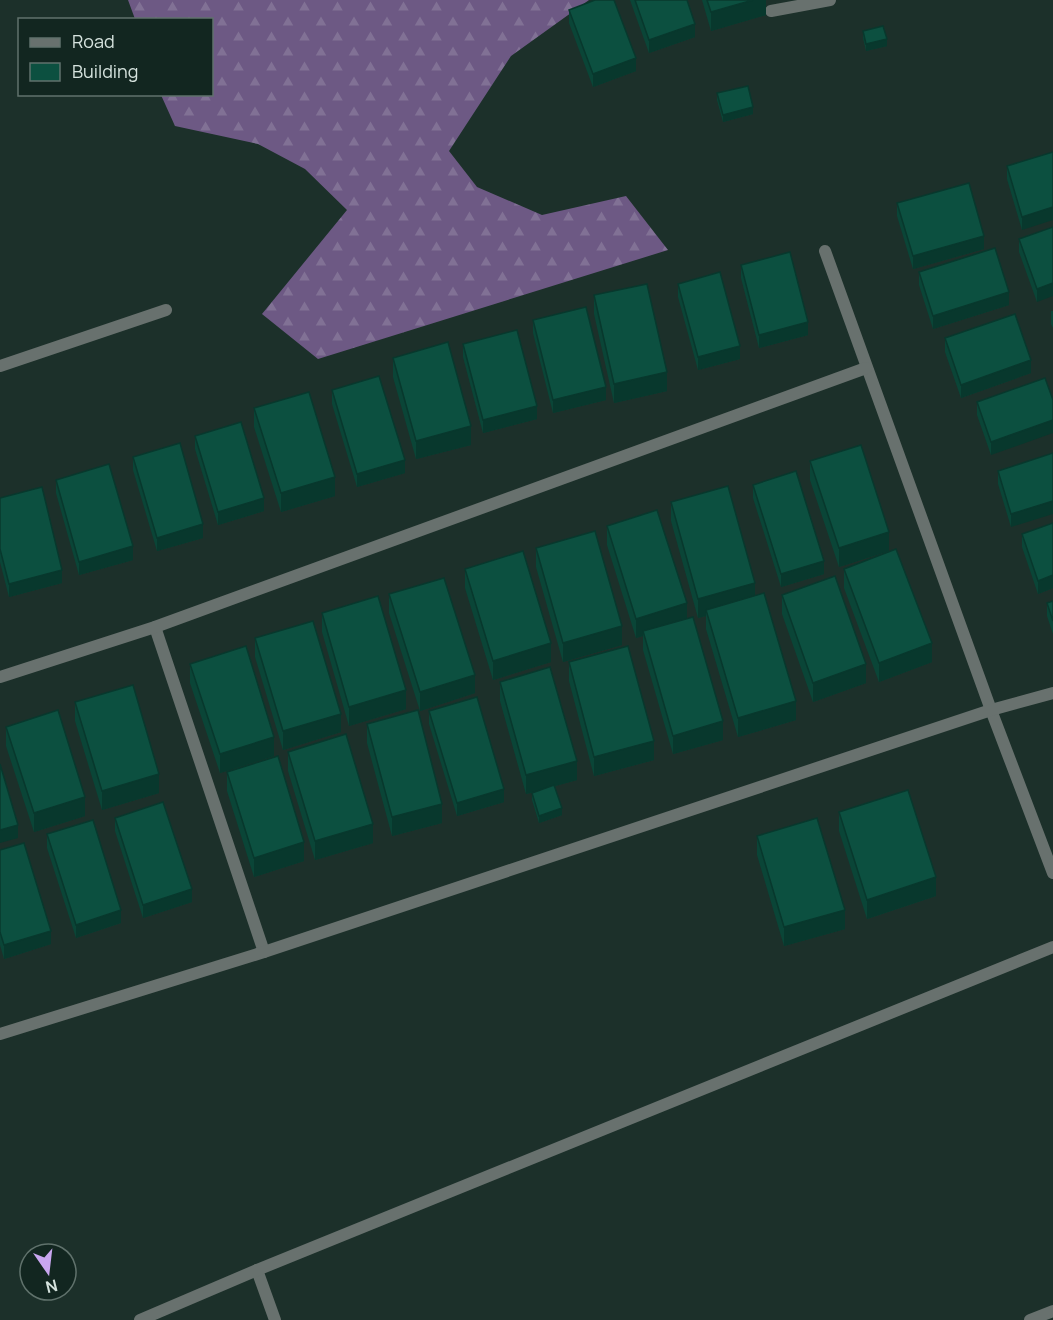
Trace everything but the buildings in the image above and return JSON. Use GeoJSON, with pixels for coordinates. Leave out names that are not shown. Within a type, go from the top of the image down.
{"type":"FeatureCollection","features":[{"type":"Feature","properties":{"kind":"street"},"geometry":{"type":"LineString","coordinates":[[771,11],[830,0]]}},
{"type":"Feature","properties":{"kind":"street"},"geometry":{"type":"LineString","coordinates":[[825,251],[991,710],[1053,873]]}},
{"type":"Feature","properties":{"kind":"street"},"geometry":{"type":"LineString","coordinates":[[0,366],[166,310]]}},
{"type":"Feature","properties":{"kind":"street"},"geometry":{"type":"LineString","coordinates":[[0,677],[155,627],[866,368]]}},
{"type":"Feature","properties":{"kind":"street"},"geometry":{"type":"LineString","coordinates":[[155,627],[264,952]]}},
{"type":"Feature","properties":{"kind":"street"},"geometry":{"type":"LineString","coordinates":[[0,1034],[264,952],[991,710],[1053,693]]}},
{"type":"Feature","properties":{"kind":"street"},"geometry":{"type":"LineString","coordinates":[[140,1320],[257,1270],[1053,947]]}},
{"type":"Feature","properties":{"kind":"street"},"geometry":{"type":"LineString","coordinates":[[257,1270],[275,1320]]}},
{"type":"Feature","properties":{"kind":"street"},"geometry":{"type":"LineString","coordinates":[[1030,1320],[1053,1311]]}},
{"type":"Feature","properties":{"kind":"green space"},"geometry":{"type":"Polygon","coordinates":[[[128,0],[589,0],[511,56],[449,151],[477,187],[542,215],[626,196],[668,250],[318,359],[262,314],[347,210],[305,169],[258,144],[175,126],[161,96],[213,96],[213,18],[135,18],[128,0]]]}}]}
